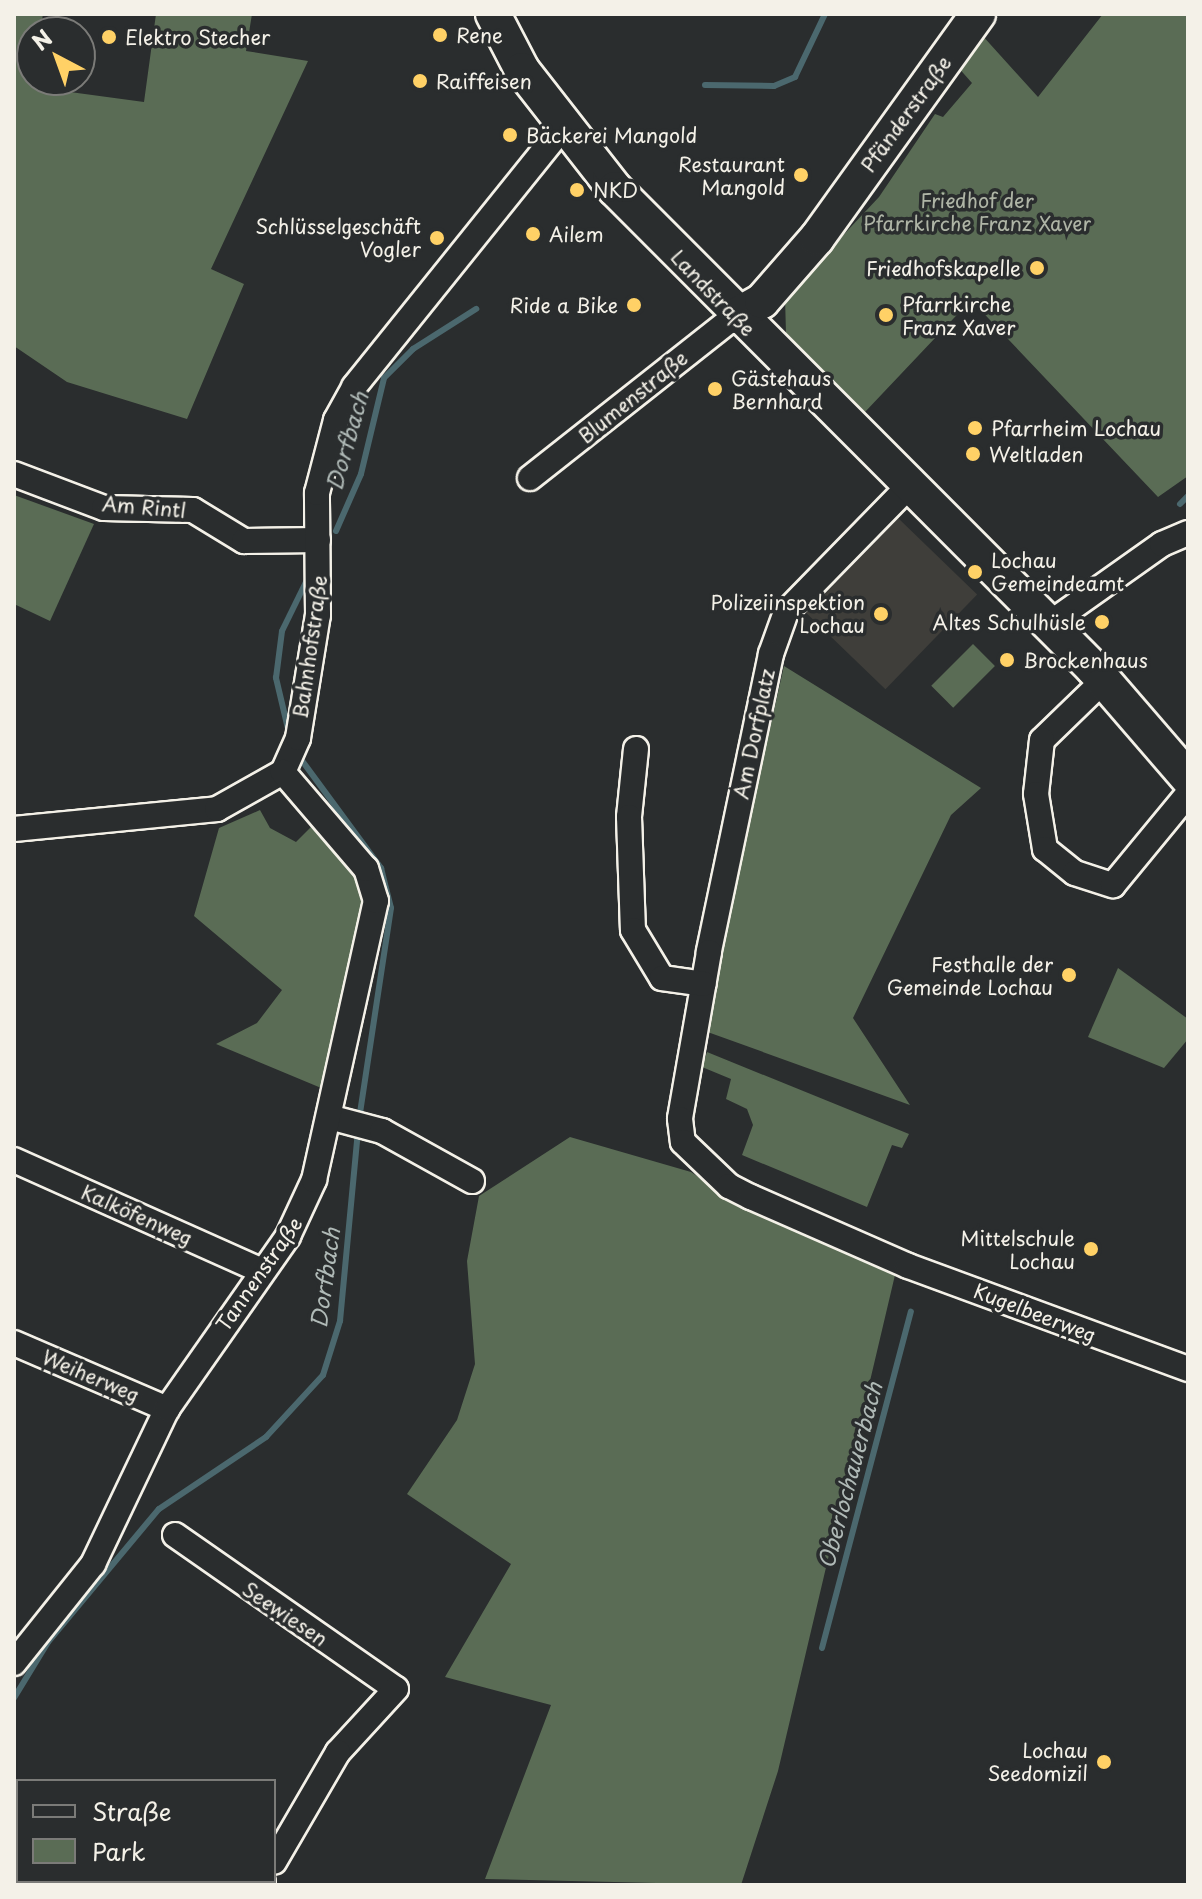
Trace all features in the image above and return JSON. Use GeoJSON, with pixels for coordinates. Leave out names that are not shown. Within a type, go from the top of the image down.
{"type":"FeatureCollection","features":[{"type":"Feature","properties":{"kind":"main road","name":"Landstraße"},"geometry":{"type":"LineString","coordinates":[[493,14],[563,127],[735,316],[1104,680],[1188,778]]}},
{"type":"Feature","properties":{"kind":"main road","name":"Pfänderstraße"},"geometry":{"type":"LineString","coordinates":[[735,316],[762,301],[817,238],[978,14]]}},
{"type":"Feature","properties":{"kind":"street","name":"Bahnhofstraße"},"geometry":{"type":"LineString","coordinates":[[283,772],[298,738],[318,615],[323,458],[354,387],[563,127]]}},
{"type":"Feature","properties":{"kind":"street","name":"Blumenstraße"},"geometry":{"type":"LineString","coordinates":[[530,478],[735,316]]}},
{"type":"Feature","properties":{"kind":"street","name":"Am Rintl"},"geometry":{"type":"LineString","coordinates":[[14,474],[104,508],[193,510],[244,541],[318,540]]}},
{"type":"Feature","properties":{"kind":"street","name":"Am Dorfplatz"},"geometry":{"type":"LineString","coordinates":[[751,1197],[729,1186],[683,1142],[680,1119],[704,984],[782,622],[909,486]]}},
{"type":"Feature","properties":{"kind":"street"},"geometry":{"type":"LineString","coordinates":[[1049,624],[1188,533]]}},
{"type":"Feature","properties":{"kind":"street"},"geometry":{"type":"LineString","coordinates":[[1104,680],[1042,740],[1036,794],[1045,849],[1075,873],[1113,885],[1188,794]]}},
{"type":"Feature","properties":{"kind":"street"},"geometry":{"type":"LineString","coordinates":[[636,749],[629,817],[633,930],[662,978],[704,984]]}},
{"type":"Feature","properties":{"kind":"street"},"geometry":{"type":"LineString","coordinates":[[14,829],[217,809],[283,772]]}},
{"type":"Feature","properties":{"kind":"street","name":"Tannenstraße"},"geometry":{"type":"LineString","coordinates":[[15,1659],[93,1564],[167,1409],[302,1212],[349,1122],[376,901],[366,869],[283,772]]}},
{"type":"Feature","properties":{"kind":"street"},"geometry":{"type":"LineString","coordinates":[[349,1122],[472,1181]]}},
{"type":"Feature","properties":{"kind":"street","name":"Kalköfenweg"},"geometry":{"type":"LineString","coordinates":[[14,1160],[260,1270]]}},
{"type":"Feature","properties":{"kind":"street","name":"Kugelbeerweg"},"geometry":{"type":"LineString","coordinates":[[751,1197],[908,1266],[1188,1369]]}},
{"type":"Feature","properties":{"kind":"street","name":"Weiherweg"},"geometry":{"type":"LineString","coordinates":[[14,1343],[167,1409]]}},
{"type":"Feature","properties":{"kind":"street","name":"Seewiesen"},"geometry":{"type":"LineString","coordinates":[[175,1535],[396,1689],[338,1752],[276,1859]]}},
{"type":"Feature","properties":{"kind":"shaded area"},"geometry":{"type":"Polygon","coordinates":[[[898,518],[977,594],[885,689],[806,613],[898,518]]]}},
{"type":"Feature","properties":{"kind":"green space"},"geometry":{"type":"Polygon","coordinates":[[[14,14],[43,14],[16,16],[16,96],[96,96],[144,102],[156,14],[252,14],[246,51],[308,61],[211,269],[244,284],[187,419],[67,382],[14,346],[14,14]]]}},
{"type":"Feature","properties":{"kind":"green space","name":"Friedhof der Pfarrkirche Franz Xaver"},"geometry":{"type":"Polygon","coordinates":[[[1103,14],[1188,14],[1188,476],[1158,497],[971,300],[865,412],[786,334],[785,297],[879,197],[935,114],[943,117],[972,83],[956,65],[981,34],[1038,97],[1103,14]]]}},
{"type":"Feature","properties":{"kind":"green space"},"geometry":{"type":"Polygon","coordinates":[[[14,495],[94,524],[50,621],[14,604],[14,495]]]}},
{"type":"Feature","properties":{"kind":"green space"},"geometry":{"type":"Polygon","coordinates":[[[973,644],[995,666],[953,708],[931,686],[973,644]]]}},
{"type":"Feature","properties":{"kind":"green space"},"geometry":{"type":"Polygon","coordinates":[[[784,666],[981,788],[951,815],[853,1018],[910,1105],[702,1030],[784,666]]]}},
{"type":"Feature","properties":{"kind":"green space"},"geometry":{"type":"Polygon","coordinates":[[[260,810],[270,828],[296,842],[316,822],[351,856],[367,891],[326,1090],[216,1044],[257,1023],[282,990],[194,916],[219,828],[260,810]]]}},
{"type":"Feature","properties":{"kind":"green space"},"geometry":{"type":"Polygon","coordinates":[[[1118,968],[1188,1019],[1188,1039],[1164,1068],[1088,1037],[1118,968]]]}},
{"type":"Feature","properties":{"kind":"green space"},"geometry":{"type":"Polygon","coordinates":[[[707,1052],[909,1134],[902,1148],[892,1145],[867,1207],[742,1155],[753,1125],[747,1109],[726,1099],[731,1079],[702,1067],[707,1052]]]}},
{"type":"Feature","properties":{"kind":"green space"},"geometry":{"type":"Polygon","coordinates":[[[570,1137],[691,1172],[741,1205],[895,1275],[778,1771],[741,1885],[485,1879],[551,1705],[445,1677],[511,1564],[407,1494],[457,1420],[475,1364],[467,1261],[479,1196],[570,1137]]]}},
{"type":"Feature","properties":{"kind":"waterway","name":"Dorfbach"},"geometry":{"type":"LineString","coordinates":[[705,85],[774,86],[795,77],[825,14]]}},
{"type":"Feature","properties":{"kind":"waterway","name":"Dorfbach"},"geometry":{"type":"LineString","coordinates":[[336,531],[361,474],[384,378],[413,349],[476,309]]}},
{"type":"Feature","properties":{"kind":"waterway","name":"Oberlochauerbach"},"geometry":{"type":"LineString","coordinates":[[1180,504],[1188,496]]}},
{"type":"Feature","properties":{"kind":"waterway","name":"Dorfbach"},"geometry":{"type":"LineString","coordinates":[[289,733],[276,678],[282,631],[309,576]]}},
{"type":"Feature","properties":{"kind":"waterway","name":"Dorfbach"},"geometry":{"type":"LineString","coordinates":[[303,762],[381,868],[391,908],[359,1120]]}},
{"type":"Feature","properties":{"kind":"waterway","name":"Dorfbach"},"geometry":{"type":"LineString","coordinates":[[14,1698],[48,1642],[159,1509],[266,1437],[323,1375],[340,1321],[358,1131]]}},
{"type":"Feature","properties":{"kind":"waterway","name":"Oberlochauerbach"},"geometry":{"type":"LineString","coordinates":[[822,1648],[911,1312]]}},
{"type":"Feature","properties":{"kind":"place","name":"Rene"},"geometry":{"type":"Point","coordinates":[440,35]}},
{"type":"Feature","properties":{"kind":"place","name":"Elektro Stecher"},"geometry":{"type":"Point","coordinates":[109,37]}},
{"type":"Feature","properties":{"kind":"place","name":"Raiffeisen"},"geometry":{"type":"Point","coordinates":[420,81]}},
{"type":"Feature","properties":{"kind":"place","name":"Bäckerei Mangold"},"geometry":{"type":"Point","coordinates":[510,135]}},
{"type":"Feature","properties":{"kind":"place","name":"Restaurant Mangold"},"geometry":{"type":"Point","coordinates":[801,175]}},
{"type":"Feature","properties":{"kind":"place","name":"NKD"},"geometry":{"type":"Point","coordinates":[577,190]}},
{"type":"Feature","properties":{"kind":"place","name":"Ailem"},"geometry":{"type":"Point","coordinates":[533,234]}},
{"type":"Feature","properties":{"kind":"place","name":"Schlüsselgeschäft Vogler"},"geometry":{"type":"Point","coordinates":[437,238]}},
{"type":"Feature","properties":{"kind":"place","name":"Friedhofskapelle"},"geometry":{"type":"Point","coordinates":[1037,268]}},
{"type":"Feature","properties":{"kind":"place","name":"Ride a Bike"},"geometry":{"type":"Point","coordinates":[634,305]}},
{"type":"Feature","properties":{"kind":"place","name":"Pfarrkirche Franz Xaver"},"geometry":{"type":"Point","coordinates":[886,315]}},
{"type":"Feature","properties":{"kind":"place","name":"Gästehaus Bernhard"},"geometry":{"type":"Point","coordinates":[715,389]}},
{"type":"Feature","properties":{"kind":"place","name":"Pfarrheim Lochau"},"geometry":{"type":"Point","coordinates":[975,428]}},
{"type":"Feature","properties":{"kind":"place","name":"Weltladen"},"geometry":{"type":"Point","coordinates":[973,454]}},
{"type":"Feature","properties":{"kind":"place","name":"Lochau Gemeindeamt"},"geometry":{"type":"Point","coordinates":[975,572]}},
{"type":"Feature","properties":{"kind":"place","name":"Polizeiinspektion Lochau"},"geometry":{"type":"Point","coordinates":[881,614]}},
{"type":"Feature","properties":{"kind":"place","name":"Altes Schulhüsle"},"geometry":{"type":"Point","coordinates":[1102,622]}},
{"type":"Feature","properties":{"kind":"place","name":"Brockenhaus"},"geometry":{"type":"Point","coordinates":[1007,660]}},
{"type":"Feature","properties":{"kind":"place","name":"Festhalle der Gemeinde Lochau"},"geometry":{"type":"Point","coordinates":[1069,975]}},
{"type":"Feature","properties":{"kind":"place","name":"Mittelschule Lochau"},"geometry":{"type":"Point","coordinates":[1091,1249]}},
{"type":"Feature","properties":{"kind":"place","name":"Lochau Seedomizil"},"geometry":{"type":"Point","coordinates":[1104,1762]}}]}
